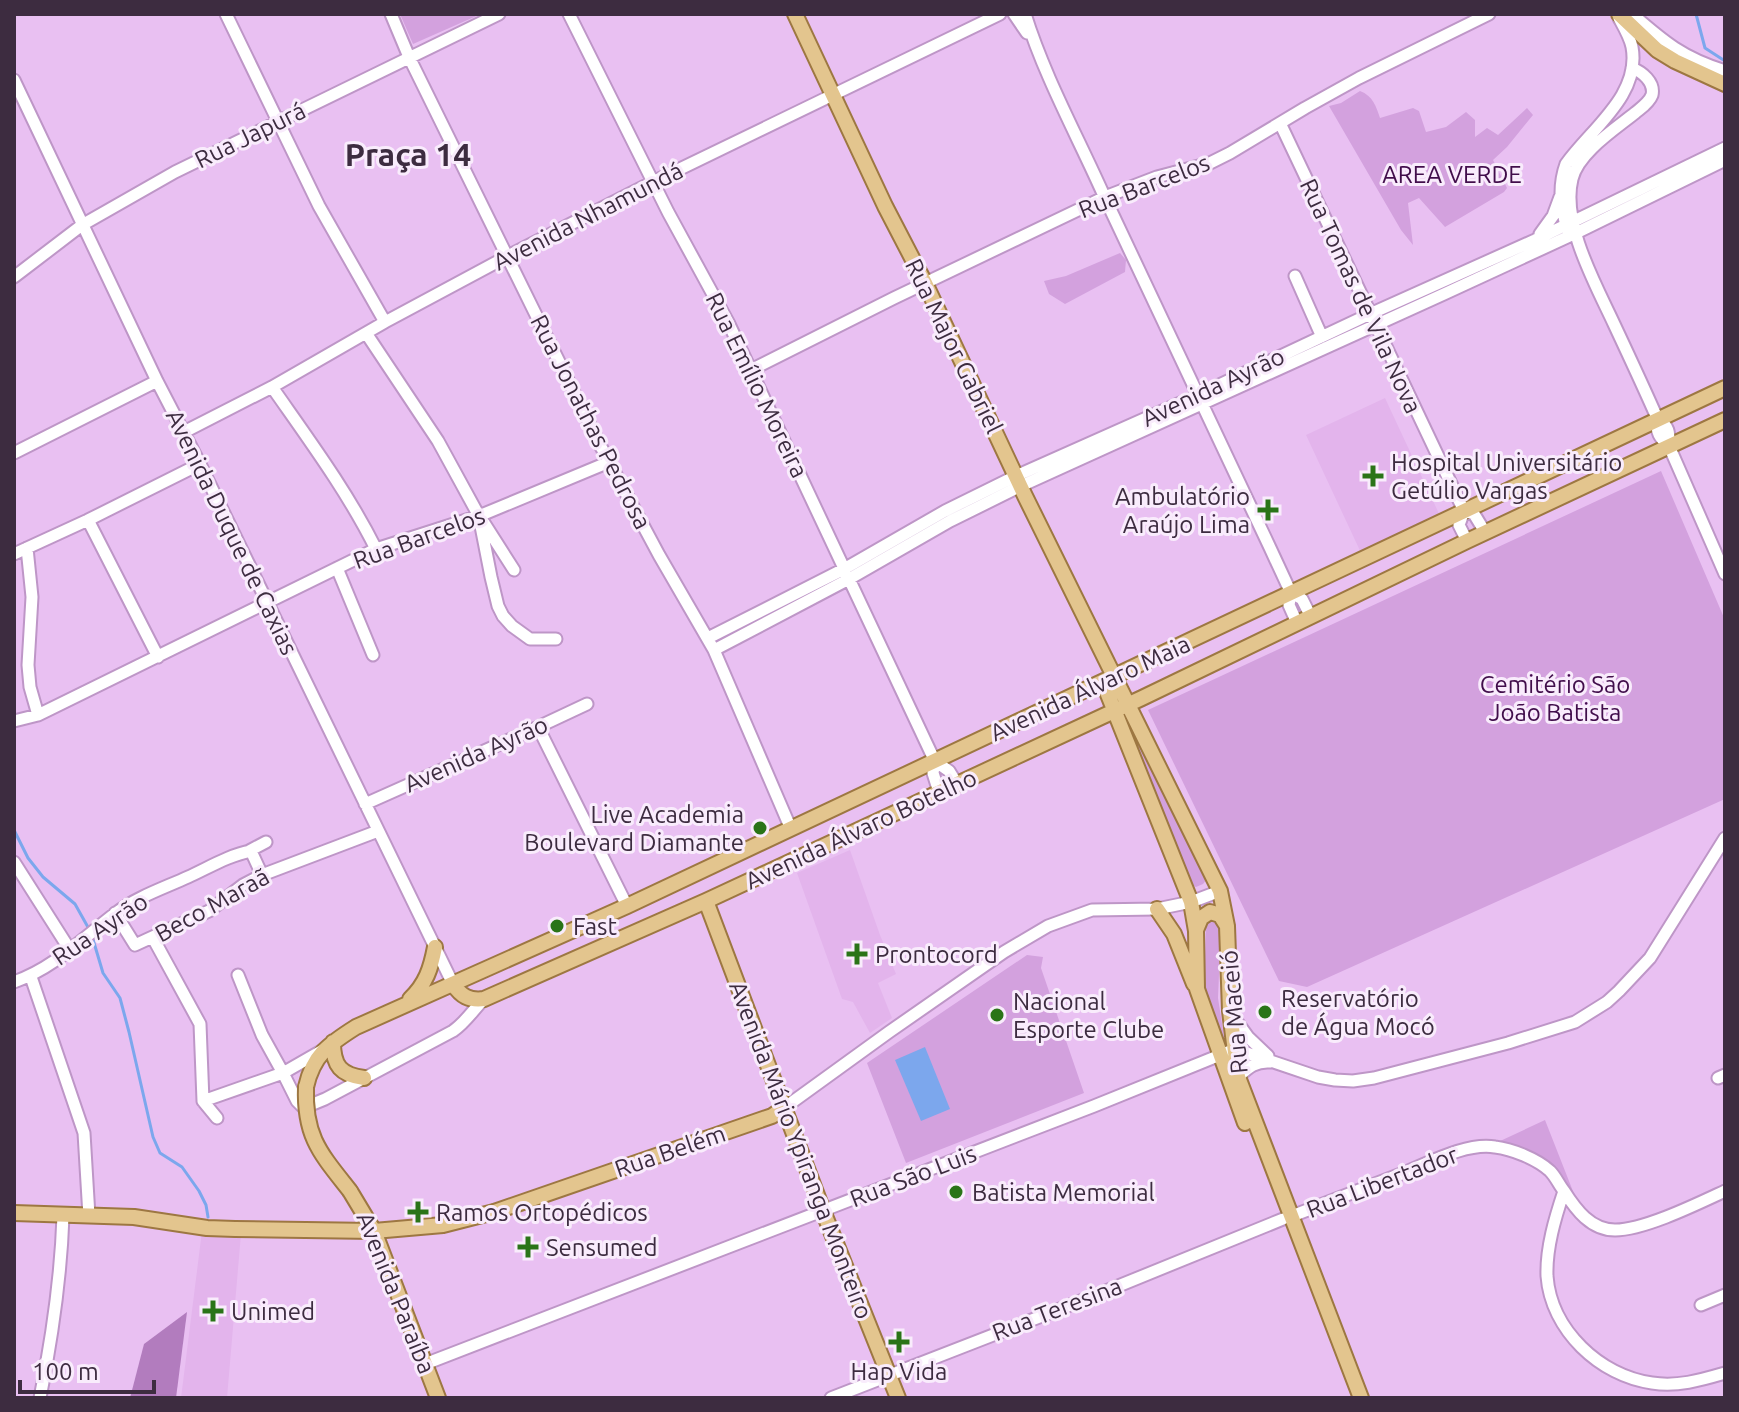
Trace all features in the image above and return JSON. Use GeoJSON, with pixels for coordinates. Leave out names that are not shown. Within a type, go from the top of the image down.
{"type":"FeatureCollection","features":[{"type":"Feature","properties":{"kind":"main road","name":"Rua Major Gabriel"},"geometry":{"type":"LineString","coordinates":[[795,14],[885,206],[925,283],[1109,679]]}},
{"type":"Feature","properties":{"kind":"main road"},"geometry":{"type":"LineString","coordinates":[[1618,14],[1657,50],[1725,84]]}},
{"type":"Feature","properties":{"kind":"main road","name":"Avenida Álvaro Maia"},"geometry":{"type":"LineString","coordinates":[[453,984],[627,906],[1725,388]]}},
{"type":"Feature","properties":{"kind":"main road"},"geometry":{"type":"LineString","coordinates":[[1485,532],[1725,420]]}},
{"type":"Feature","properties":{"kind":"main road","name":"Avenida Álvaro Botelho"},"geometry":{"type":"LineString","coordinates":[[484,999],[706,901],[957,784],[1485,532]]}},
{"type":"Feature","properties":{"kind":"main road","name":"Rua Maceió"},"geometry":{"type":"LineString","coordinates":[[1109,679],[1220,891],[1227,926],[1230,1011],[1238,1077],[1351,1398]]}},
{"type":"Feature","properties":{"kind":"main road","name":"Rua Maceió"},"geometry":{"type":"LineString","coordinates":[[1122,707],[1191,902],[1196,931],[1197,989],[1219,1054],[1361,1398]]}},
{"type":"Feature","properties":{"kind":"main road","name":"Avenida Mário Ypiranga Monteiro"},"geometry":{"type":"LineString","coordinates":[[706,901],[823,1211],[898,1398]]}},
{"type":"Feature","properties":{"kind":"main road"},"geometry":{"type":"LineString","coordinates":[[1157,909],[1174,934],[1197,989]]}},
{"type":"Feature","properties":{"kind":"main road"},"geometry":{"type":"LineString","coordinates":[[1196,931],[1201,918],[1210,912],[1220,915],[1227,926]]}},
{"type":"Feature","properties":{"kind":"main road"},"geometry":{"type":"LineString","coordinates":[[402,1005],[426,979],[435,947]]}},
{"type":"Feature","properties":{"kind":"main road"},"geometry":{"type":"LineString","coordinates":[[364,1078],[344,1072],[328,1046],[356,1027],[453,984],[464,997],[484,999]]}},
{"type":"Feature","properties":{"kind":"main road","name":"Avenida Paraíba"},"geometry":{"type":"LineString","coordinates":[[328,1046],[309,1073],[306,1087],[307,1120],[311,1135],[374,1231],[438,1398]]}},
{"type":"Feature","properties":{"kind":"main road","name":"Rua Belém"},"geometry":{"type":"LineString","coordinates":[[14,1213],[134,1217],[226,1229],[374,1231],[443,1225],[494,1212],[772,1116],[784,1108]]}},
{"type":"Feature","properties":{"kind":"street"},"geometry":{"type":"LineString","coordinates":[[226,14],[319,206],[385,322]]}},
{"type":"Feature","properties":{"kind":"street","name":"Rua Jonathas Pedrosa"},"geometry":{"type":"LineString","coordinates":[[391,14],[409,57],[609,462],[714,650],[791,829]]}},
{"type":"Feature","properties":{"kind":"street","name":"Rua Japurá"},"geometry":{"type":"LineString","coordinates":[[14,277],[82,225],[175,172],[499,14]]}},
{"type":"Feature","properties":{"kind":"street","name":"Rua Emílio Moreira"},"geometry":{"type":"LineString","coordinates":[[569,14],[653,182],[719,304],[935,761],[949,771],[957,784]]}},
{"type":"Feature","properties":{"kind":"street","name":"Avenida Nhamundá"},"geometry":{"type":"LineString","coordinates":[[184,432],[272,387],[508,256],[653,182],[1000,14]]}},
{"type":"Feature","properties":{"kind":"street"},"geometry":{"type":"LineString","coordinates":[[1014,14],[1039,54]]}},
{"type":"Feature","properties":{"kind":"street"},"geometry":{"type":"LineString","coordinates":[[1025,14],[1039,54],[1291,593],[1289,605],[1304,620]]}},
{"type":"Feature","properties":{"kind":"street","name":"Rua Barcelos"},"geometry":{"type":"LineString","coordinates":[[751,370],[1105,197],[1157,177],[1210,163],[1466,19],[1489,14]]}},
{"type":"Feature","properties":{"kind":"street"},"geometry":{"type":"LineString","coordinates":[[1535,240],[1548,225],[1560,197],[1566,164],[1614,106],[1626,86],[1633,58],[1630,41],[1618,14]]}},
{"type":"Feature","properties":{"kind":"street"},"geometry":{"type":"LineString","coordinates":[[1632,14],[1669,46],[1701,63],[1725,71]]}},
{"type":"Feature","properties":{"kind":"street"},"geometry":{"type":"LineString","coordinates":[[1571,229],[1571,181],[1576,168],[1597,144],[1645,105],[1652,95],[1648,79],[1632,68]]}},
{"type":"Feature","properties":{"kind":"street","name":"Avenida Duque de Caxias"},"geometry":{"type":"LineString","coordinates":[[14,80],[157,381],[453,984]]}},
{"type":"Feature","properties":{"kind":"street","name":"Rua Tomas de Vila Nova"},"geometry":{"type":"LineString","coordinates":[[1280,123],[1464,511],[1459,525],[1467,541]]}},
{"type":"Feature","properties":{"kind":"street","name":"Avenida Ayrão"},"geometry":{"type":"LineString","coordinates":[[1200,399],[1322,337],[1372,320],[1535,240],[1571,229],[1725,148]]}},
{"type":"Feature","properties":{"kind":"street","name":"Avenida Ayrão"},"geometry":{"type":"LineString","coordinates":[[714,650],[948,516],[1018,481],[1725,160]]}},
{"type":"Feature","properties":{"kind":"street"},"geometry":{"type":"LineString","coordinates":[[1560,197],[1571,229],[1658,420],[1657,433],[1669,446],[1725,574]]}},
{"type":"Feature","properties":{"kind":"street"},"geometry":{"type":"LineString","coordinates":[[1295,276],[1322,337]]}},
{"type":"Feature","properties":{"kind":"street"},"geometry":{"type":"LineString","coordinates":[[366,333],[438,441],[479,516],[514,570]]}},
{"type":"Feature","properties":{"kind":"street"},"geometry":{"type":"LineString","coordinates":[[14,453],[157,381]]}},
{"type":"Feature","properties":{"kind":"street"},"geometry":{"type":"LineString","coordinates":[[272,387],[328,466],[376,549]]}},
{"type":"Feature","properties":{"kind":"street","name":"Rua Barcelos"},"geometry":{"type":"LineString","coordinates":[[14,721],[38,715],[376,549],[479,516],[609,462]]}},
{"type":"Feature","properties":{"kind":"street"},"geometry":{"type":"LineString","coordinates":[[14,554],[200,464]]}},
{"type":"Feature","properties":{"kind":"street","name":"Rua Tomas de Vila Nova"},"geometry":{"type":"LineString","coordinates":[[1464,511],[1474,514],[1485,532]]}},
{"type":"Feature","properties":{"kind":"street"},"geometry":{"type":"LineString","coordinates":[[479,516],[491,577],[503,616],[530,639],[556,639]]}},
{"type":"Feature","properties":{"kind":"street"},"geometry":{"type":"LineString","coordinates":[[88,520],[158,657]]}},
{"type":"Feature","properties":{"kind":"street"},"geometry":{"type":"LineString","coordinates":[[27,548],[32,597],[28,665],[38,715]]}},
{"type":"Feature","properties":{"kind":"street"},"geometry":{"type":"LineString","coordinates":[[337,568],[373,655]]}},
{"type":"Feature","properties":{"kind":"street","name":"Avenida Ayrão"},"geometry":{"type":"LineString","coordinates":[[708,638],[846,574]]}},
{"type":"Feature","properties":{"kind":"street","name":"Avenida Ayrão"},"geometry":{"type":"LineString","coordinates":[[365,804],[587,704]]}},
{"type":"Feature","properties":{"kind":"street"},"geometry":{"type":"LineString","coordinates":[[538,727],[627,906]]}},
{"type":"Feature","properties":{"kind":"street","name":"Rua Emílio Moreira"},"geometry":{"type":"LineString","coordinates":[[935,761],[933,773],[939,792]]}},
{"type":"Feature","properties":{"kind":"street","name":"Beco Maraã"},"geometry":{"type":"LineString","coordinates":[[115,913],[135,945],[209,911],[243,885],[262,875],[378,831]]}},
{"type":"Feature","properties":{"kind":"street"},"geometry":{"type":"LineString","coordinates":[[1235,1049],[1318,1077],[1353,1081],[1508,1043],[1575,1022],[1607,1002],[1650,958],[1725,838]]}},
{"type":"Feature","properties":{"kind":"street","name":"Rua Ayrão"},"geometry":{"type":"LineString","coordinates":[[14,982],[31,977],[131,902],[266,842]]}},
{"type":"Feature","properties":{"kind":"street"},"geometry":{"type":"LineString","coordinates":[[249,851],[262,875]]}},
{"type":"Feature","properties":{"kind":"street"},"geometry":{"type":"LineString","coordinates":[[14,862],[70,950]]}},
{"type":"Feature","properties":{"kind":"street","name":"Rua Belém"},"geometry":{"type":"LineString","coordinates":[[784,1108],[902,1023],[1048,926],[1092,910],[1157,909],[1191,902],[1220,891]]}},
{"type":"Feature","properties":{"kind":"street"},"geometry":{"type":"LineString","coordinates":[[153,938],[200,1024],[203,1101],[217,1118]]}},
{"type":"Feature","properties":{"kind":"street"},"geometry":{"type":"LineString","coordinates":[[238,975],[262,1035],[302,1106],[325,1099],[453,1031],[484,999]]}},
{"type":"Feature","properties":{"kind":"street"},"geometry":{"type":"LineString","coordinates":[[31,977],[84,1133],[89,1216]]}},
{"type":"Feature","properties":{"kind":"street"},"geometry":{"type":"LineString","coordinates":[[1230,1011],[1256,1046],[1278,1063]]}},
{"type":"Feature","properties":{"kind":"street"},"geometry":{"type":"LineString","coordinates":[[203,1101],[283,1073],[328,1046]]}},
{"type":"Feature","properties":{"kind":"street","name":"Rua São Luis"},"geometry":{"type":"LineString","coordinates":[[425,1364],[1235,1049]]}},
{"type":"Feature","properties":{"kind":"street"},"geometry":{"type":"LineString","coordinates":[[1238,1077],[1256,1064],[1278,1063]]}},
{"type":"Feature","properties":{"kind":"street","name":"Rua Libertador"},"geometry":{"type":"LineString","coordinates":[[1288,1217],[1478,1146],[1497,1147],[1535,1161],[1551,1172],[1582,1216],[1604,1229],[1630,1228],[1660,1219],[1725,1191]]}},
{"type":"Feature","properties":{"kind":"street"},"geometry":{"type":"LineString","coordinates":[[1564,1191],[1554,1219],[1547,1275],[1551,1301],[1577,1343],[1595,1359],[1634,1380],[1675,1384],[1725,1373]]}},
{"type":"Feature","properties":{"kind":"street"},"geometry":{"type":"LineString","coordinates":[[40,1398],[59,1275],[63,1216]]}},
{"type":"Feature","properties":{"kind":"street","name":"Rua Teresina"},"geometry":{"type":"LineString","coordinates":[[831,1398],[1288,1217]]}},
{"type":"Feature","properties":{"kind":"street"},"geometry":{"type":"LineString","coordinates":[[1701,1305],[1725,1295]]}},
{"type":"Feature","properties":{"kind":"shaded area","name":"Hospital Universitário Getúlio Vargas"},"geometry":{"type":"Polygon","coordinates":[[[1385,398],[1441,518],[1362,555],[1306,435],[1385,398]]]}},
{"type":"Feature","properties":{"kind":"shaded area","name":"Prontocord"},"geometry":{"type":"Polygon","coordinates":[[[850,850],[896,974],[878,983],[892,1018],[870,1033],[853,1002],[842,999],[797,873],[850,850]]]}},
{"type":"Feature","properties":{"kind":"shaded area","name":"Unimed"},"geometry":{"type":"Polygon","coordinates":[[[202,1231],[241,1234],[227,1398],[181,1398],[202,1231]]]}},
{"type":"Feature","properties":{"kind":"shaded area"},"geometry":{"type":"Polygon","coordinates":[[[187,1312],[176,1398],[130,1398],[144,1344],[187,1312]]]}},
{"type":"Feature","properties":{"kind":"green space"},"geometry":{"type":"Polygon","coordinates":[[[400,14],[481,14],[413,44],[400,14]]]}},
{"type":"Feature","properties":{"kind":"green space","name":"AREA VERDE"},"geometry":{"type":"Polygon","coordinates":[[[1360,91],[1371,99],[1380,118],[1413,108],[1419,111],[1426,132],[1446,127],[1466,112],[1475,120],[1475,137],[1487,128],[1498,135],[1527,108],[1533,115],[1493,160],[1507,188],[1445,227],[1419,198],[1408,203],[1413,245],[1401,230],[1329,106],[1341,103],[1360,91]]]}},
{"type":"Feature","properties":{"kind":"green space"},"geometry":{"type":"Polygon","coordinates":[[[1120,253],[1126,260],[1125,272],[1065,304],[1049,294],[1044,281],[1066,276],[1120,253]]]}},
{"type":"Feature","properties":{"kind":"green space","name":"Cemitério São João Batista"},"geometry":{"type":"Polygon","coordinates":[[[1661,471],[1725,620],[1725,799],[1307,987],[1279,981],[1148,710],[1661,471]]]}},
{"type":"Feature","properties":{"kind":"green space"},"geometry":{"type":"Polygon","coordinates":[[[1125,710],[1207,879],[1196,887],[1192,885],[1121,712],[1125,710]]]}},
{"type":"Feature","properties":{"kind":"green space"},"geometry":{"type":"Polygon","coordinates":[[[1214,920],[1221,928],[1218,998],[1230,1075],[1204,988],[1206,924],[1214,920]]]}},
{"type":"Feature","properties":{"kind":"green space","name":"Nacional Esporte Clube"},"geometry":{"type":"Polygon","coordinates":[[[1027,955],[1043,957],[1041,968],[1084,1093],[906,1163],[867,1063],[1027,955]]]}},
{"type":"Feature","properties":{"kind":"green space"},"geometry":{"type":"Polygon","coordinates":[[[1545,1120],[1578,1204],[1527,1153],[1498,1142],[1545,1120]]]}},
{"type":"Feature","properties":{"kind":"water"},"geometry":{"type":"Polygon","coordinates":[[[925,1047],[950,1109],[921,1121],[895,1060],[925,1047]]]}},
{"type":"Feature","properties":{"kind":"waterway"},"geometry":{"type":"LineString","coordinates":[[1696,14],[1705,48],[1725,61]]}},
{"type":"Feature","properties":{"kind":"waterway"},"geometry":{"type":"LineString","coordinates":[[14,830],[28,858],[43,877],[75,904],[89,929]]}},
{"type":"Feature","properties":{"kind":"waterway"},"geometry":{"type":"LineString","coordinates":[[92,936],[103,973],[120,998],[153,1137],[160,1153],[182,1167],[199,1191],[208,1217]]}},
{"type":"Feature","properties":{"kind":"place","name":"Hospital Universitário Getúlio Vargas"},"geometry":{"type":"Point","coordinates":[1373,476]}},
{"type":"Feature","properties":{"kind":"place","name":"Ambulatório Araújo Lima"},"geometry":{"type":"Point","coordinates":[1268,510]}},
{"type":"Feature","properties":{"kind":"place","name":"Live Academia Boulevard Diamante"},"geometry":{"type":"Point","coordinates":[760,828]}},
{"type":"Feature","properties":{"kind":"place","name":"Fast"},"geometry":{"type":"Point","coordinates":[557,926]}},
{"type":"Feature","properties":{"kind":"place","name":"Prontocord"},"geometry":{"type":"Point","coordinates":[857,954]}},
{"type":"Feature","properties":{"kind":"place","name":"Reservatório de Água Mocó"},"geometry":{"type":"Point","coordinates":[1265,1012]}},
{"type":"Feature","properties":{"kind":"place","name":"Nacional Esporte Clube"},"geometry":{"type":"Point","coordinates":[997,1015]}},
{"type":"Feature","properties":{"kind":"place","name":"Batista Memorial"},"geometry":{"type":"Point","coordinates":[956,1192]}},
{"type":"Feature","properties":{"kind":"place","name":"Ramos Ortopédicos"},"geometry":{"type":"Point","coordinates":[418,1212]}},
{"type":"Feature","properties":{"kind":"place","name":"Sensumed"},"geometry":{"type":"Point","coordinates":[528,1247]}},
{"type":"Feature","properties":{"kind":"place","name":"Unimed"},"geometry":{"type":"Point","coordinates":[213,1311]}},
{"type":"Feature","properties":{"kind":"place","name":"Hap Vida"},"geometry":{"type":"Point","coordinates":[899,1342]}},
{"type":"Feature","properties":{"kind":"district","name":"Praça 14"},"geometry":{"type":"Point","coordinates":[408,154]}}]}
